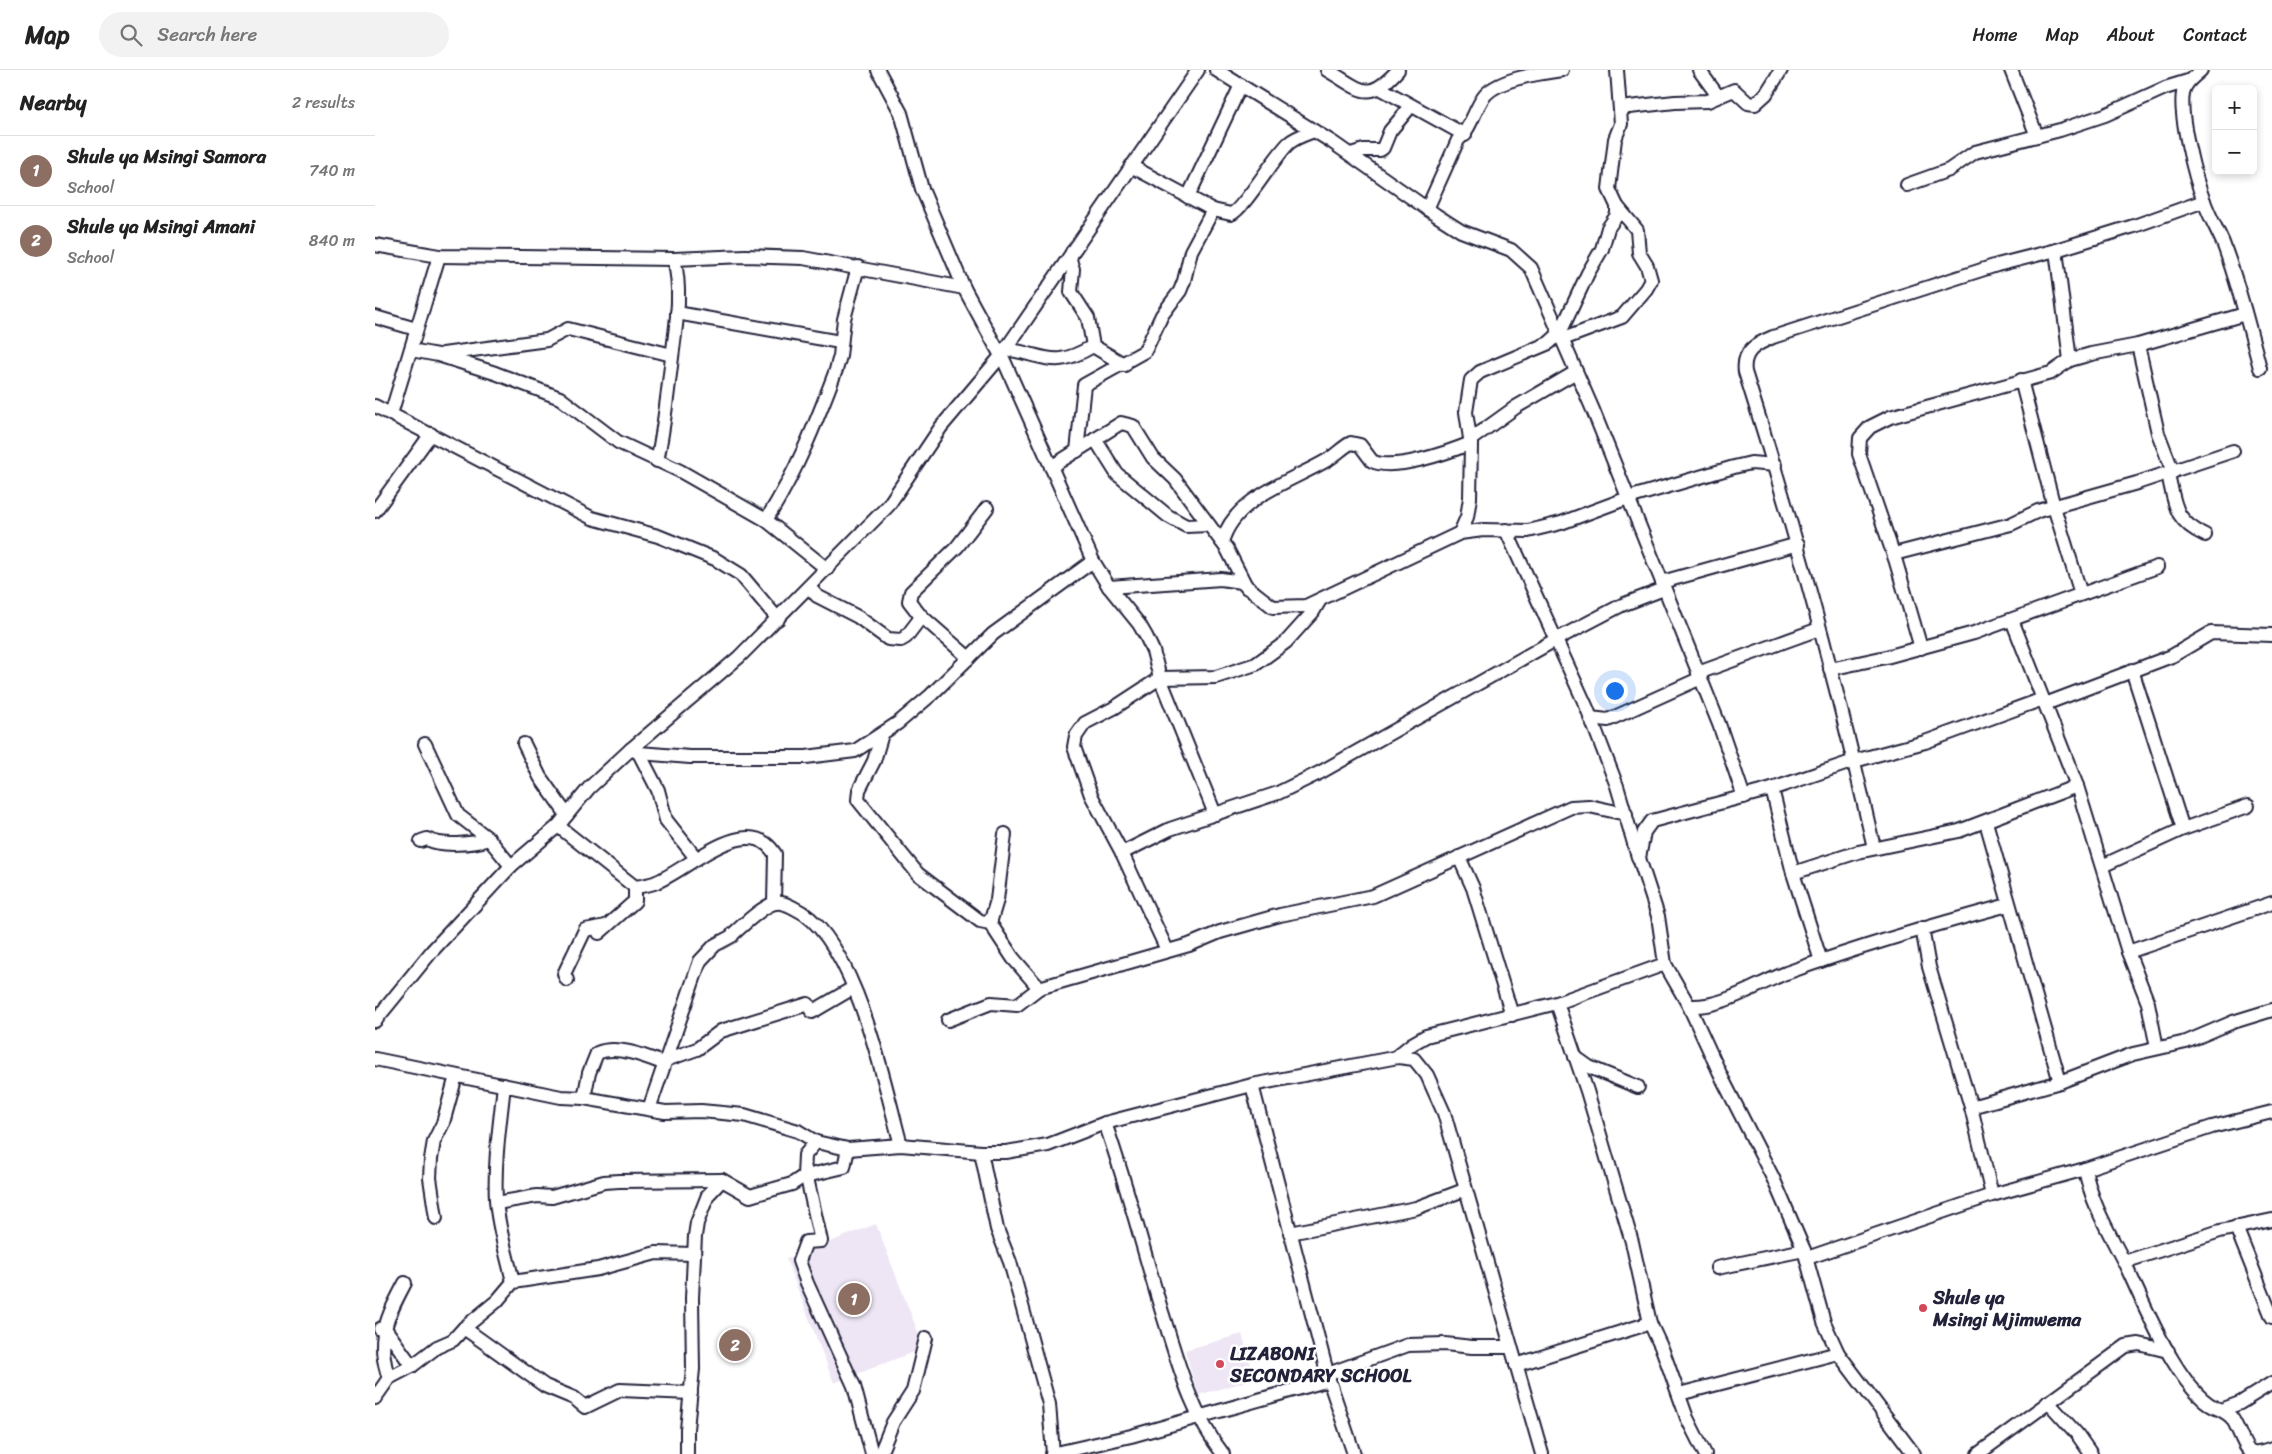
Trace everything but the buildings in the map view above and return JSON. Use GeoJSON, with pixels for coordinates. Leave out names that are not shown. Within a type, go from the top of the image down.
{"type":"FeatureCollection","features":[{"type":"Feature","properties":{"kind":"street"},"geometry":{"type":"LineString","coordinates":[[878,70],[901,113],[916,161],[922,188],[964,288],[1002,353],[1093,561],[1109,587],[1139,624],[1153,651],[1160,678],[1215,814]]}},
{"type":"Feature","properties":{"kind":"street"},"geometry":{"type":"LineString","coordinates":[[375,1021],[432,951],[511,866],[558,826],[589,788],[635,751],[739,658],[888,506],[941,427],[1002,353],[1198,70]]}},
{"type":"Feature","properties":{"kind":"street"},"geometry":{"type":"LineString","coordinates":[[1215,70],[1351,154],[1461,231],[1511,250],[1531,268],[1628,498],[1699,675],[1744,797]]}},
{"type":"Feature","properties":{"kind":"street"},"geometry":{"type":"LineString","coordinates":[[1327,70],[1357,88],[1375,91],[1381,88],[1398,70]]}},
{"type":"Feature","properties":{"kind":"street"},"geometry":{"type":"LineString","coordinates":[[1427,209],[1458,140],[1465,134],[1474,114],[1489,90],[1511,81],[1562,70]]}},
{"type":"Feature","properties":{"kind":"street"},"geometry":{"type":"LineString","coordinates":[[1461,533],[1467,518],[1470,498],[1471,441],[1465,412],[1473,377],[1537,349],[1561,336],[1622,317],[1650,284],[1651,274],[1639,253],[1637,230],[1617,206],[1609,189],[1615,139],[1621,124],[1617,70]]}},
{"type":"Feature","properties":{"kind":"street"},"geometry":{"type":"LineString","coordinates":[[1699,70],[1718,96]]}},
{"type":"Feature","properties":{"kind":"street"},"geometry":{"type":"LineString","coordinates":[[2011,70],[2037,136]]}},
{"type":"Feature","properties":{"kind":"street"},"geometry":{"type":"LineString","coordinates":[[1907,185],[1949,170],[1975,152],[2037,136],[2105,115],[2165,88],[2188,81],[2202,70]]}},
{"type":"Feature","properties":{"kind":"street"},"geometry":{"type":"LineString","coordinates":[[1620,108],[1675,102],[1708,101],[1734,90],[1749,103],[1755,104],[1766,94],[1777,71]]}},
{"type":"Feature","properties":{"kind":"street"},"geometry":{"type":"LineString","coordinates":[[2188,81],[2183,90],[2181,104],[2203,201],[2223,242],[2260,368]]}},
{"type":"Feature","properties":{"kind":"street"},"geometry":{"type":"LineString","coordinates":[[1188,198],[1241,85]]}},
{"type":"Feature","properties":{"kind":"street"},"geometry":{"type":"LineString","coordinates":[[1381,88],[1465,134]]}},
{"type":"Feature","properties":{"kind":"street"},"geometry":{"type":"LineString","coordinates":[[1351,154],[1364,150],[1375,151],[1383,148],[1390,130],[1411,106]]}},
{"type":"Feature","properties":{"kind":"street"},"geometry":{"type":"LineString","coordinates":[[1131,166],[1188,198],[1213,210],[1231,214],[1240,210],[1261,177],[1290,143],[1314,131]]}},
{"type":"Feature","properties":{"kind":"street"},"geometry":{"type":"LineString","coordinates":[[1874,848],[1854,761],[1798,544],[1745,372],[1746,356],[1756,344],[1997,265],[2056,250],[2137,225],[2203,201]]}},
{"type":"Feature","properties":{"kind":"street"},"geometry":{"type":"LineString","coordinates":[[1561,336],[1585,279],[1602,249],[1608,228],[1617,215],[1617,206]]}},
{"type":"Feature","properties":{"kind":"street"},"geometry":{"type":"LineString","coordinates":[[1077,451],[1085,386],[1125,365],[1145,351],[1162,315],[1185,281],[1191,251],[1213,210]]}},
{"type":"Feature","properties":{"kind":"street"},"geometry":{"type":"LineString","coordinates":[[375,245],[439,256],[674,259],[779,256],[858,267],[964,288]]}},
{"type":"Feature","properties":{"kind":"street"},"geometry":{"type":"LineString","coordinates":[[2056,250],[2070,360]]}},
{"type":"Feature","properties":{"kind":"street"},"geometry":{"type":"LineString","coordinates":[[1073,252],[1070,260],[1073,269],[1071,292],[1088,318],[1093,346],[1125,365]]}},
{"type":"Feature","properties":{"kind":"street"},"geometry":{"type":"LineString","coordinates":[[391,414],[439,256]]}},
{"type":"Feature","properties":{"kind":"street"},"geometry":{"type":"LineString","coordinates":[[657,461],[668,396],[677,313],[679,278],[674,259]]}},
{"type":"Feature","properties":{"kind":"street"},"geometry":{"type":"LineString","coordinates":[[765,520],[785,490],[815,424],[836,370],[840,356],[840,342],[858,267]]}},
{"type":"Feature","properties":{"kind":"street"},"geometry":{"type":"LineString","coordinates":[[677,313],[840,342]]}},
{"type":"Feature","properties":{"kind":"street"},"geometry":{"type":"LineString","coordinates":[[1921,648],[1894,554],[1859,454],[1860,438],[1870,427],[1890,417],[2051,373],[2070,360],[2120,346],[2138,345],[2245,314]]}},
{"type":"Feature","properties":{"kind":"street"},"geometry":{"type":"LineString","coordinates":[[375,317],[416,329]]}},
{"type":"Feature","properties":{"kind":"street"},"geometry":{"type":"LineString","coordinates":[[438,355],[547,340],[568,329],[672,355]]}},
{"type":"Feature","properties":{"kind":"street"},"geometry":{"type":"LineString","coordinates":[[2138,345],[2181,518],[2189,528],[2205,536]]}},
{"type":"Feature","properties":{"kind":"street"},"geometry":{"type":"LineString","coordinates":[[1002,353],[1026,352],[1053,361],[1068,358],[1093,346]]}},
{"type":"Feature","properties":{"kind":"street"},"geometry":{"type":"LineString","coordinates":[[411,350],[438,355],[495,373],[560,398],[618,442],[679,471],[765,520],[827,569]]}},
{"type":"Feature","properties":{"kind":"street"},"geometry":{"type":"LineString","coordinates":[[1222,542],[1230,524],[1244,510],[1284,482],[1329,458],[1351,443],[1360,445],[1371,461],[1386,464],[1413,461],[1471,441],[1516,407],[1576,372]]}},
{"type":"Feature","properties":{"kind":"street"},"geometry":{"type":"LineString","coordinates":[[2021,380],[2054,507],[2081,594]]}},
{"type":"Feature","properties":{"kind":"street"},"geometry":{"type":"LineString","coordinates":[[375,406],[592,518],[658,536],[715,559],[741,575],[778,619]]}},
{"type":"Feature","properties":{"kind":"street"},"geometry":{"type":"LineString","coordinates":[[1051,467],[1121,423],[1133,426],[1153,458],[1172,474],[1222,542],[1236,562],[1247,588]]}},
{"type":"Feature","properties":{"kind":"street"},"geometry":{"type":"LineString","coordinates":[[375,511],[431,434]]}},
{"type":"Feature","properties":{"kind":"street"},"geometry":{"type":"LineString","coordinates":[[1095,439],[1117,474],[1168,516],[1187,526],[1209,525]]}},
{"type":"Feature","properties":{"kind":"street"},"geometry":{"type":"LineString","coordinates":[[1894,554],[2011,524],[2038,510],[2170,473],[2233,451]]}},
{"type":"Feature","properties":{"kind":"street"},"geometry":{"type":"LineString","coordinates":[[1109,587],[1221,579],[1235,580],[1273,607],[1305,606],[1461,533],[1483,530],[1528,531],[1561,523],[1628,498],[1751,463],[1775,465]]}},
{"type":"Feature","properties":{"kind":"street"},"geometry":{"type":"LineString","coordinates":[[969,658],[911,606],[909,601],[911,592],[957,547],[987,508]]}},
{"type":"Feature","properties":{"kind":"street"},"geometry":{"type":"LineString","coordinates":[[1506,530],[1557,639],[1591,718],[1617,786],[1658,916],[1665,964],[1689,1006],[1723,1080],[1773,1178],[1806,1254],[1824,1322],[1838,1353],[1914,1454]]}},
{"type":"Feature","properties":{"kind":"street"},"geometry":{"type":"LineString","coordinates":[[1122,853],[1170,829],[1277,793],[1321,772],[1557,639],[1663,586],[1798,544]]}},
{"type":"Feature","properties":{"kind":"street"},"geometry":{"type":"LineString","coordinates":[[635,751],[689,758],[806,757],[855,751],[882,734],[931,695],[993,634],[1021,611],[1093,561]]}},
{"type":"Feature","properties":{"kind":"street"},"geometry":{"type":"LineString","coordinates":[[1830,669],[1921,648],[2011,620],[2157,567]]}},
{"type":"Feature","properties":{"kind":"street"},"geometry":{"type":"LineString","coordinates":[[809,587],[817,596],[858,617],[888,639],[901,640],[906,637],[922,616]]}},
{"type":"Feature","properties":{"kind":"street"},"geometry":{"type":"LineString","coordinates":[[1167,950],[1122,853],[1091,795],[1074,747],[1076,736],[1085,723],[1114,708],[1160,678],[1216,677],[1256,664],[1286,642],[1313,612],[1320,600]]}},
{"type":"Feature","properties":{"kind":"street"},"geometry":{"type":"LineString","coordinates":[[2011,620],[2077,786],[2128,952],[2148,1002],[2157,1048]]}},
{"type":"Feature","properties":{"kind":"street"},"geometry":{"type":"LineString","coordinates":[[1591,718],[1608,720],[1699,675],[1819,629]]}},
{"type":"Feature","properties":{"kind":"street"},"geometry":{"type":"LineString","coordinates":[[1639,858],[1644,832],[1652,821],[1772,789],[1854,761],[1925,742],[2186,650],[2202,637],[2211,633],[2272,635]]}},
{"type":"Feature","properties":{"kind":"street"},"geometry":{"type":"LineString","coordinates":[[2132,670],[2183,829]]}},
{"type":"Feature","properties":{"kind":"street"},"geometry":{"type":"LineString","coordinates":[[882,734],[874,761],[859,790],[859,800],[918,874],[980,921],[990,923],[1013,958],[1039,988]]}},
{"type":"Feature","properties":{"kind":"street"},"geometry":{"type":"LineString","coordinates":[[425,744],[458,814],[489,839],[511,866]]}},
{"type":"Feature","properties":{"kind":"street"},"geometry":{"type":"LineString","coordinates":[[524,744],[540,777],[567,815]]}},
{"type":"Feature","properties":{"kind":"street"},"geometry":{"type":"LineString","coordinates":[[635,751],[658,790],[666,820],[696,858]]}},
{"type":"Feature","properties":{"kind":"street"},"geometry":{"type":"LineString","coordinates":[[1793,873],[1874,848],[1933,838],[1986,822],[2077,786]]}},
{"type":"Feature","properties":{"kind":"street"},"geometry":{"type":"LineString","coordinates":[[1772,789],[1793,873],[1821,961]]}},
{"type":"Feature","properties":{"kind":"street"},"geometry":{"type":"LineString","coordinates":[[948,1020],[991,1002],[1017,1005],[1039,988],[1189,945],[1253,922],[1373,896],[1397,887],[1571,807],[1589,806],[1626,814]]}},
{"type":"Feature","properties":{"kind":"street"},"geometry":{"type":"LineString","coordinates":[[2102,866],[2183,829],[2249,806]]}},
{"type":"Feature","properties":{"kind":"street"},"geometry":{"type":"LineString","coordinates":[[1986,822],[2060,1082]]}},
{"type":"Feature","properties":{"kind":"street"},"geometry":{"type":"LineString","coordinates":[[558,826],[635,887],[655,883],[696,858],[741,838],[764,840],[770,844],[777,859],[774,903]]}},
{"type":"Feature","properties":{"kind":"street"},"geometry":{"type":"LineString","coordinates":[[990,923],[997,900],[1005,834]]}},
{"type":"Feature","properties":{"kind":"street"},"geometry":{"type":"LineString","coordinates":[[421,841],[427,838],[434,842],[458,842],[469,845],[489,839]]}},
{"type":"Feature","properties":{"kind":"street"},"geometry":{"type":"LineString","coordinates":[[1459,857],[1473,888],[1512,1015]]}},
{"type":"Feature","properties":{"kind":"street"},"geometry":{"type":"LineString","coordinates":[[567,980],[564,974],[585,930],[603,929],[635,901],[635,887]]}},
{"type":"Feature","properties":{"kind":"street"},"geometry":{"type":"LineString","coordinates":[[649,1109],[701,961],[715,944],[732,936],[774,903],[784,903],[803,912],[811,919],[834,948],[853,988],[871,1037],[901,1145]]}},
{"type":"Feature","properties":{"kind":"street"},"geometry":{"type":"LineString","coordinates":[[2128,952],[2272,903]]}},
{"type":"Feature","properties":{"kind":"street"},"geometry":{"type":"LineString","coordinates":[[1689,1006],[1711,1005],[1821,961],[1922,928],[2008,904]]}},
{"type":"Feature","properties":{"kind":"street"},"geometry":{"type":"LineString","coordinates":[[1922,928],[1929,967],[1971,1108],[1992,1195]]}},
{"type":"Feature","properties":{"kind":"street"},"geometry":{"type":"LineString","coordinates":[[1396,1058],[1412,1044],[1426,1036],[1557,1003],[1665,964]]}},
{"type":"Feature","properties":{"kind":"street"},"geometry":{"type":"LineString","coordinates":[[584,1098],[589,1073],[597,1053],[605,1050],[631,1053],[661,1062],[697,1049],[721,1031],[785,1009],[808,1004],[812,1012],[853,988]]}},
{"type":"Feature","properties":{"kind":"street"},"geometry":{"type":"LineString","coordinates":[[1557,1003],[1632,1242],[1650,1323],[1687,1418],[1705,1454]]}},
{"type":"Feature","properties":{"kind":"street"},"geometry":{"type":"LineString","coordinates":[[1971,1108],[2060,1082],[2133,1054],[2186,1042],[2233,1022],[2272,1010]]}},
{"type":"Feature","properties":{"kind":"street"},"geometry":{"type":"LineString","coordinates":[[1575,1057],[1589,1067],[1607,1072],[1638,1087]]}},
{"type":"Feature","properties":{"kind":"street"},"geometry":{"type":"LineString","coordinates":[[375,1059],[561,1098],[584,1098],[649,1109],[744,1115],[798,1131],[816,1142],[848,1149],[901,1145],[981,1152],[1006,1152],[1049,1144],[1105,1123],[1252,1086],[1396,1058],[1414,1059],[1427,1075],[1444,1113],[1464,1190],[1542,1454]]}},
{"type":"Feature","properties":{"kind":"street"},"geometry":{"type":"LineString","coordinates":[[437,1218],[430,1178],[431,1159],[434,1141],[443,1122],[456,1076]]}},
{"type":"Feature","properties":{"kind":"street"},"geometry":{"type":"LineString","coordinates":[[503,1085],[495,1170],[497,1203],[513,1282]]}},
{"type":"Feature","properties":{"kind":"street"},"geometry":{"type":"LineString","coordinates":[[1252,1086],[1328,1377],[1354,1454]]}},
{"type":"Feature","properties":{"kind":"street"},"geometry":{"type":"LineString","coordinates":[[1717,1268],[1806,1254],[1992,1195],[2085,1169],[2203,1130],[2272,1112]]}},
{"type":"Feature","properties":{"kind":"street"},"geometry":{"type":"LineString","coordinates":[[1105,1123],[1123,1175],[1185,1385],[1205,1431],[1223,1454]]}},
{"type":"Feature","properties":{"kind":"street"},"geometry":{"type":"LineString","coordinates":[[816,1142],[805,1155],[805,1172],[821,1241],[806,1242],[799,1261],[854,1386],[872,1454]]}},
{"type":"Feature","properties":{"kind":"street"},"geometry":{"type":"LineString","coordinates":[[805,1172],[844,1167],[848,1149]]}},
{"type":"Feature","properties":{"kind":"street"},"geometry":{"type":"LineString","coordinates":[[981,1152],[997,1229],[1010,1262],[1049,1404],[1052,1454],[1198,1418],[1328,1377],[1408,1345],[1445,1344],[1472,1347],[1511,1347]]}},
{"type":"Feature","properties":{"kind":"street"},"geometry":{"type":"LineString","coordinates":[[2085,1169],[2097,1211],[2168,1350],[2200,1396],[2209,1405],[2231,1417],[2247,1450],[2252,1454],[2259,1454],[2272,1449]]}},
{"type":"Feature","properties":{"kind":"street"},"geometry":{"type":"LineString","coordinates":[[497,1203],[537,1196],[552,1197],[604,1182],[619,1181],[723,1180],[750,1196],[792,1184],[804,1176],[805,1172]]}},
{"type":"Feature","properties":{"kind":"street"},"geometry":{"type":"LineString","coordinates":[[687,1454],[687,1429],[691,1393],[694,1254],[697,1223],[708,1195],[723,1180]]}},
{"type":"Feature","properties":{"kind":"street"},"geometry":{"type":"LineString","coordinates":[[1289,1233],[1416,1208],[1464,1190]]}},
{"type":"Feature","properties":{"kind":"street"},"geometry":{"type":"LineString","coordinates":[[2124,1262],[2196,1238],[2272,1220]]}},
{"type":"Feature","properties":{"kind":"street"},"geometry":{"type":"LineString","coordinates":[[2236,1227],[2272,1317]]}},
{"type":"Feature","properties":{"kind":"street"},"geometry":{"type":"LineString","coordinates":[[375,1398],[389,1378],[412,1366],[437,1347],[453,1340],[464,1328],[497,1301],[513,1282],[598,1269],[656,1254],[694,1254]]}},
{"type":"Feature","properties":{"kind":"street"},"geometry":{"type":"LineString","coordinates":[[389,1378],[383,1364],[379,1329],[405,1283]]}},
{"type":"Feature","properties":{"kind":"street"},"geometry":{"type":"LineString","coordinates":[[1516,1365],[1650,1323]]}},
{"type":"Feature","properties":{"kind":"street"},"geometry":{"type":"LineString","coordinates":[[464,1328],[545,1386],[574,1398],[585,1407],[620,1390],[691,1393]]}},
{"type":"Feature","properties":{"kind":"street"},"geometry":{"type":"LineString","coordinates":[[379,1329],[412,1366]]}},
{"type":"Feature","properties":{"kind":"street"},"geometry":{"type":"LineString","coordinates":[[879,1454],[893,1422],[913,1390],[926,1338]]}},
{"type":"Feature","properties":{"kind":"street"},"geometry":{"type":"LineString","coordinates":[[1978,1454],[2126,1346],[2139,1344],[2168,1350]]}},
{"type":"Feature","properties":{"kind":"street"},"geometry":{"type":"LineString","coordinates":[[1679,1394],[1838,1353]]}},
{"type":"Feature","properties":{"kind":"street"},"geometry":{"type":"LineString","coordinates":[[2221,1410],[2240,1402],[2272,1382]]}},
{"type":"Feature","properties":{"kind":"street"},"geometry":{"type":"LineString","coordinates":[[2048,1402],[2077,1434],[2091,1454]]}},
{"type":"Feature","properties":{"kind":"shaded area"},"geometry":{"type":"Polygon","coordinates":[[[876,1224],[924,1348],[834,1383],[786,1259],[876,1224]]]}},
{"type":"Feature","properties":{"kind":"shaded area","name":"LIZABONI SECONDARY SCHOOL"},"geometry":{"type":"Polygon","coordinates":[[[1242,1334],[1255,1379],[1198,1395],[1185,1350],[1242,1334]]]}},
{"type":"Feature","properties":{"kind":"place","name":"Shule ya Msingi Samora"},"geometry":{"type":"Point","coordinates":[854,1299]}},
{"type":"Feature","properties":{"kind":"place","name":"Shule ya Msingi Mjimwema"},"geometry":{"type":"Point","coordinates":[1923,1308]}},
{"type":"Feature","properties":{"kind":"place","name":"Shule ya Msingi Amani"},"geometry":{"type":"Point","coordinates":[735,1345]}},
{"type":"Feature","properties":{"kind":"place","name":"LIZABONI SECONDARY SCHOOL"},"geometry":{"type":"Point","coordinates":[1220,1364]}}]}
